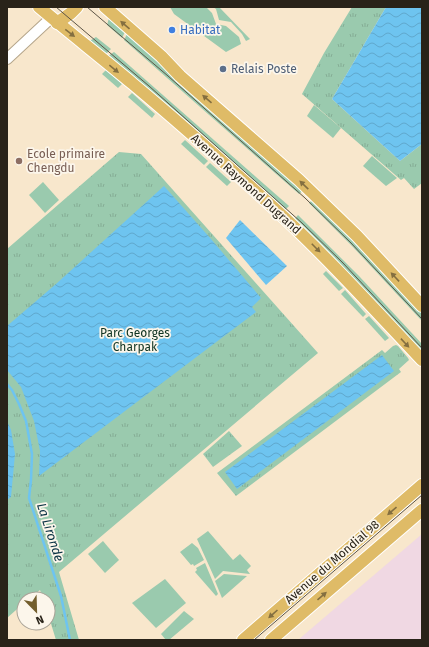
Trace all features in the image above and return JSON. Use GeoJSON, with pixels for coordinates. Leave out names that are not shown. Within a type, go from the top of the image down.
{"type":"FeatureCollection","features":[{"type":"Feature","properties":{"kind":"main road"},"geometry":{"type":"LineString","coordinates":[[50,14],[71,13],[77,7]]}},
{"type":"Feature","properties":{"kind":"main road"},"geometry":{"type":"LineString","coordinates":[[105,7],[161,56],[180,76],[299,180],[357,236],[422,306]]}},
{"type":"Feature","properties":{"kind":"main road","name":"Avenue Raymond Dugrand"},"geometry":{"type":"LineString","coordinates":[[50,14],[193,135],[274,208],[312,244],[422,360]]}},
{"type":"Feature","properties":{"kind":"main road","name":"Avenue du Mondial 98"},"geometry":{"type":"LineString","coordinates":[[243,640],[422,485]]}},
{"type":"Feature","properties":{"kind":"main road","name":"Avenue du Mondial 98"},"geometry":{"type":"LineString","coordinates":[[272,640],[422,510]]}},
{"type":"Feature","properties":{"kind":"street"},"geometry":{"type":"LineString","coordinates":[[7,59],[50,14]]}},
{"type":"Feature","properties":{"kind":"shaded area"},"geometry":{"type":"Polygon","coordinates":[[[422,534],[422,640],[298,640],[422,534]]]}},
{"type":"Feature","properties":{"kind":"green space"},"geometry":{"type":"Polygon","coordinates":[[[170,7],[206,7],[212,13],[216,24],[226,26],[239,37],[241,44],[226,52],[174,14],[170,7]]]}},
{"type":"Feature","properties":{"kind":"green space"},"geometry":{"type":"Polygon","coordinates":[[[213,7],[219,7],[250,39],[246,41],[231,22],[219,20],[216,9],[213,7]]]}},
{"type":"Feature","properties":{"kind":"green space"},"geometry":{"type":"Polygon","coordinates":[[[352,7],[386,7],[332,99],[400,161],[422,144],[422,183],[414,189],[404,178],[401,180],[302,94],[324,53],[352,7]]]}},
{"type":"Feature","properties":{"kind":"green space"},"geometry":{"type":"Polygon","coordinates":[[[109,18],[125,32],[122,38],[107,25],[109,18]]]}},
{"type":"Feature","properties":{"kind":"green space"},"geometry":{"type":"Polygon","coordinates":[[[127,34],[304,190],[299,194],[124,40],[127,34]]]}},
{"type":"Feature","properties":{"kind":"green space"},"geometry":{"type":"Polygon","coordinates":[[[96,37],[111,49],[106,54],[88,42],[96,37]]]}},
{"type":"Feature","properties":{"kind":"green space"},"geometry":{"type":"Polygon","coordinates":[[[114,52],[289,206],[284,211],[108,56],[114,52]]]}},
{"type":"Feature","properties":{"kind":"green space"},"geometry":{"type":"Polygon","coordinates":[[[106,70],[122,84],[118,88],[102,74],[106,70]]]}},
{"type":"Feature","properties":{"kind":"green space"},"geometry":{"type":"Polygon","coordinates":[[[132,93],[155,114],[152,118],[128,97],[132,93]]]}},
{"type":"Feature","properties":{"kind":"green space"},"geometry":{"type":"Polygon","coordinates":[[[314,105],[341,128],[333,138],[307,116],[314,105]]]}},
{"type":"Feature","properties":{"kind":"green space"},"geometry":{"type":"Polygon","coordinates":[[[185,140],[208,161],[204,165],[181,144],[185,140]]]}},
{"type":"Feature","properties":{"kind":"green space","name":"Parc Georges Charpak"},"geometry":{"type":"Polygon","coordinates":[[[119,152],[141,154],[318,353],[59,572],[79,640],[56,640],[53,631],[56,631],[56,591],[16,591],[16,610],[7,618],[7,249],[119,152]]]}},
{"type":"Feature","properties":{"kind":"green space"},"geometry":{"type":"Polygon","coordinates":[[[372,156],[397,178],[386,186],[363,166],[372,156]]]}},
{"type":"Feature","properties":{"kind":"green space"},"geometry":{"type":"Polygon","coordinates":[[[210,163],[231,182],[227,186],[206,167],[210,163]]]}},
{"type":"Feature","properties":{"kind":"green space"},"geometry":{"type":"Polygon","coordinates":[[[43,182],[59,200],[45,213],[29,195],[43,182]]]}},
{"type":"Feature","properties":{"kind":"green space"},"geometry":{"type":"Polygon","coordinates":[[[314,198],[422,311],[422,321],[353,247],[309,203],[314,198]]]}},
{"type":"Feature","properties":{"kind":"green space"},"geometry":{"type":"Polygon","coordinates":[[[298,215],[359,276],[422,344],[422,353],[294,220],[298,215]]]}},
{"type":"Feature","properties":{"kind":"green space"},"geometry":{"type":"Polygon","coordinates":[[[326,271],[343,288],[339,291],[323,274],[326,271]]]}},
{"type":"Feature","properties":{"kind":"green space"},"geometry":{"type":"Polygon","coordinates":[[[345,290],[366,314],[363,317],[341,294],[345,290]]]}},
{"type":"Feature","properties":{"kind":"green space"},"geometry":{"type":"Polygon","coordinates":[[[369,316],[389,338],[385,341],[365,319],[369,316]]]}},
{"type":"Feature","properties":{"kind":"green space"},"geometry":{"type":"Polygon","coordinates":[[[396,345],[409,360],[399,369],[401,372],[236,496],[217,473],[382,350],[385,353],[396,345]]]}},
{"type":"Feature","properties":{"kind":"green space"},"geometry":{"type":"Polygon","coordinates":[[[229,431],[242,446],[213,467],[203,454],[229,431]]]}},
{"type":"Feature","properties":{"kind":"green space"},"geometry":{"type":"Polygon","coordinates":[[[208,531],[233,560],[240,554],[251,566],[247,570],[250,574],[223,571],[215,579],[197,539],[208,531]]]}},
{"type":"Feature","properties":{"kind":"green space"},"geometry":{"type":"Polygon","coordinates":[[[103,541],[119,560],[105,573],[88,554],[103,541]]]}},
{"type":"Feature","properties":{"kind":"green space"},"geometry":{"type":"Polygon","coordinates":[[[192,543],[198,548],[204,560],[194,566],[193,564],[191,565],[180,552],[192,543]]]}},
{"type":"Feature","properties":{"kind":"green space"},"geometry":{"type":"Polygon","coordinates":[[[205,563],[218,594],[216,596],[195,572],[197,570],[196,568],[205,563]]]}},
{"type":"Feature","properties":{"kind":"green space"},"geometry":{"type":"Polygon","coordinates":[[[224,574],[247,576],[222,598],[215,581],[224,574]]]}},
{"type":"Feature","properties":{"kind":"green space"},"geometry":{"type":"Polygon","coordinates":[[[165,579],[186,603],[156,628],[132,603],[165,579]]]}},
{"type":"Feature","properties":{"kind":"green space"},"geometry":{"type":"Polygon","coordinates":[[[184,611],[194,619],[169,640],[166,640],[161,634],[184,611]]]}},
{"type":"Feature","properties":{"kind":"water"},"geometry":{"type":"Polygon","coordinates":[[[386,7],[422,7],[422,144],[400,161],[332,99],[386,7]]]}},
{"type":"Feature","properties":{"kind":"water"},"geometry":{"type":"Polygon","coordinates":[[[164,186],[261,298],[252,307],[256,312],[39,476],[40,451],[34,421],[21,387],[7,370],[7,326],[56,284],[164,186]]]}},
{"type":"Feature","properties":{"kind":"water"},"geometry":{"type":"Polygon","coordinates":[[[240,220],[287,266],[266,285],[226,238],[240,220]]]}},
{"type":"Feature","properties":{"kind":"water"},"geometry":{"type":"Polygon","coordinates":[[[382,355],[394,371],[237,489],[225,472],[382,355]]]}},
{"type":"Feature","properties":{"kind":"water"},"geometry":{"type":"Polygon","coordinates":[[[7,421],[11,430],[15,454],[11,497],[7,500],[7,421]]]}},
{"type":"Feature","properties":{"kind":"waterway","name":"La Lironde"},"geometry":{"type":"LineString","coordinates":[[7,384],[12,390],[26,421],[32,454],[29,498],[61,596],[70,640]]}},
{"type":"Feature","properties":{"kind":"tram line"},"geometry":{"type":"LineString","coordinates":[[56,7],[149,86],[302,223],[343,263],[422,348]]}},
{"type":"Feature","properties":{"kind":"tram line"},"geometry":{"type":"LineString","coordinates":[[87,7],[168,76],[305,198],[351,243],[422,319]]}},
{"type":"Feature","properties":{"kind":"tram line"},"geometry":{"type":"LineString","coordinates":[[254,640],[422,495]]}},
{"type":"Feature","properties":{"kind":"place","name":"Habitat"},"geometry":{"type":"Point","coordinates":[172,30]}},
{"type":"Feature","properties":{"kind":"place","name":"Relais Poste"},"geometry":{"type":"Point","coordinates":[223,69]}},
{"type":"Feature","properties":{"kind":"place","name":"Ecole primaire Chengdu"},"geometry":{"type":"Point","coordinates":[19,161]}}]}
